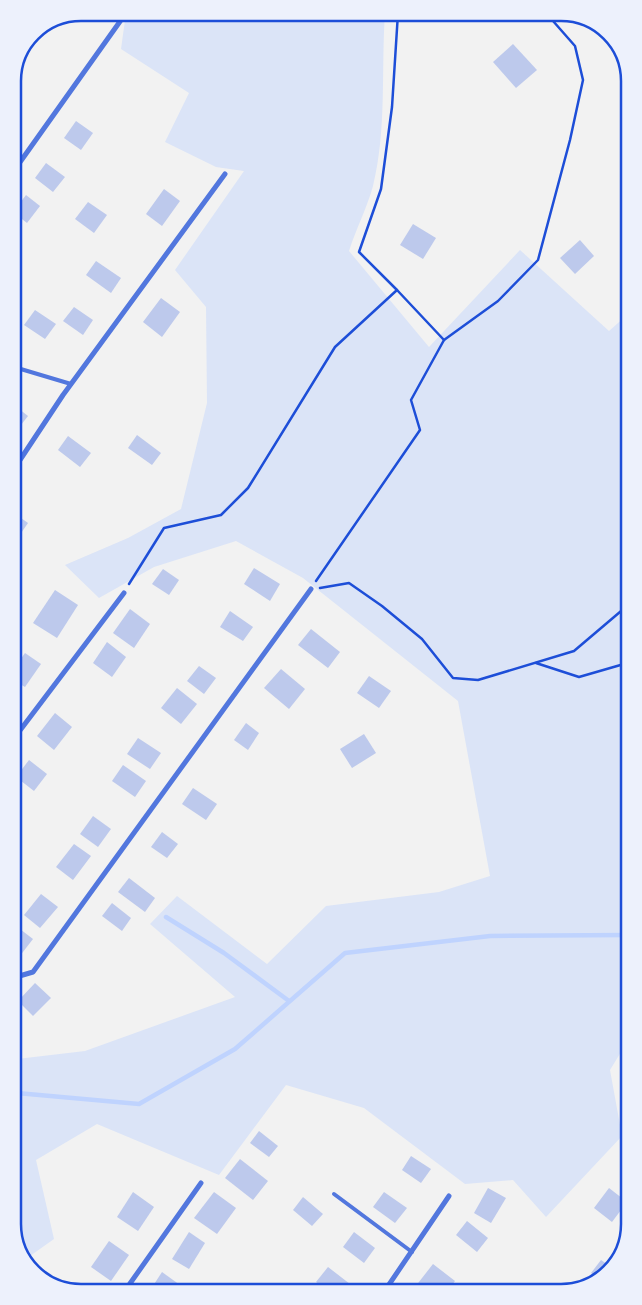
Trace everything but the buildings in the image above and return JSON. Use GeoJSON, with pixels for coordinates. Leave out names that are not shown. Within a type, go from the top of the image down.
{"type":"FeatureCollection","features":[{"type":"Feature","properties":{"kind":"street"},"geometry":{"type":"LineString","coordinates":[[21,161],[120,21]]}},
{"type":"Feature","properties":{"kind":"street"},"geometry":{"type":"LineString","coordinates":[[21,459],[72,384],[225,174]]}},
{"type":"Feature","properties":{"kind":"street"},"geometry":{"type":"LineString","coordinates":[[21,976],[33,972],[311,589]]}},
{"type":"Feature","properties":{"kind":"street"},"geometry":{"type":"LineString","coordinates":[[21,730],[124,593]]}},
{"type":"Feature","properties":{"kind":"street"},"geometry":{"type":"LineString","coordinates":[[130,1284],[201,1183]]}},
{"type":"Feature","properties":{"kind":"street"},"geometry":{"type":"LineString","coordinates":[[390,1284],[449,1196]]}},
{"type":"Feature","properties":{"kind":"lane"},"geometry":{"type":"LineString","coordinates":[[21,369],[72,384]]}},
{"type":"Feature","properties":{"kind":"lane"},"geometry":{"type":"LineString","coordinates":[[334,1194],[412,1252]]}},
{"type":"Feature","properties":{"kind":"path"},"geometry":{"type":"LineString","coordinates":[[397,21],[392,107],[381,189],[359,252],[444,340]]}},
{"type":"Feature","properties":{"kind":"path"},"geometry":{"type":"LineString","coordinates":[[311,589],[420,430],[411,400],[444,340],[498,301],[538,260],[570,140],[583,80],[575,46],[553,21]]}},
{"type":"Feature","properties":{"kind":"path"},"geometry":{"type":"LineString","coordinates":[[124,593],[164,528],[221,515],[248,488],[335,347],[397,290]]}},
{"type":"Feature","properties":{"kind":"path"},"geometry":{"type":"LineString","coordinates":[[311,589],[349,583],[382,606],[422,639],[452,678],[478,680],[574,651],[621,611]]}},
{"type":"Feature","properties":{"kind":"path"},"geometry":{"type":"LineString","coordinates":[[535,663],[579,677],[621,665]]}},
{"type":"Feature","properties":{"kind":"shaded area"},"geometry":{"type":"Polygon","coordinates":[[[125,21],[385,21],[382,121],[377,165],[371,194],[349,251],[429,347],[520,250],[609,331],[621,320],[621,1052],[610,1070],[621,1137],[546,1217],[513,1180],[465,1184],[364,1108],[286,1085],[219,1175],[97,1124],[36,1160],[54,1239],[30,1256],[26,1247],[21,1224],[21,1059],[85,1051],[235,997],[150,924],[177,896],[267,964],[326,906],[439,892],[490,876],[458,701],[303,578],[236,541],[154,567],[99,598],[65,565],[128,538],[181,509],[207,403],[206,307],[175,270],[244,171],[216,167],[165,142],[189,93],[121,49],[125,21]]]}},
{"type":"Feature","properties":{"kind":"waterway"},"geometry":{"type":"LineString","coordinates":[[166,917],[224,953],[289,1001]]}},
{"type":"Feature","properties":{"kind":"waterway"},"geometry":{"type":"LineString","coordinates":[[21,1093],[139,1104],[235,1049],[345,953],[490,936],[621,935]]}}]}
